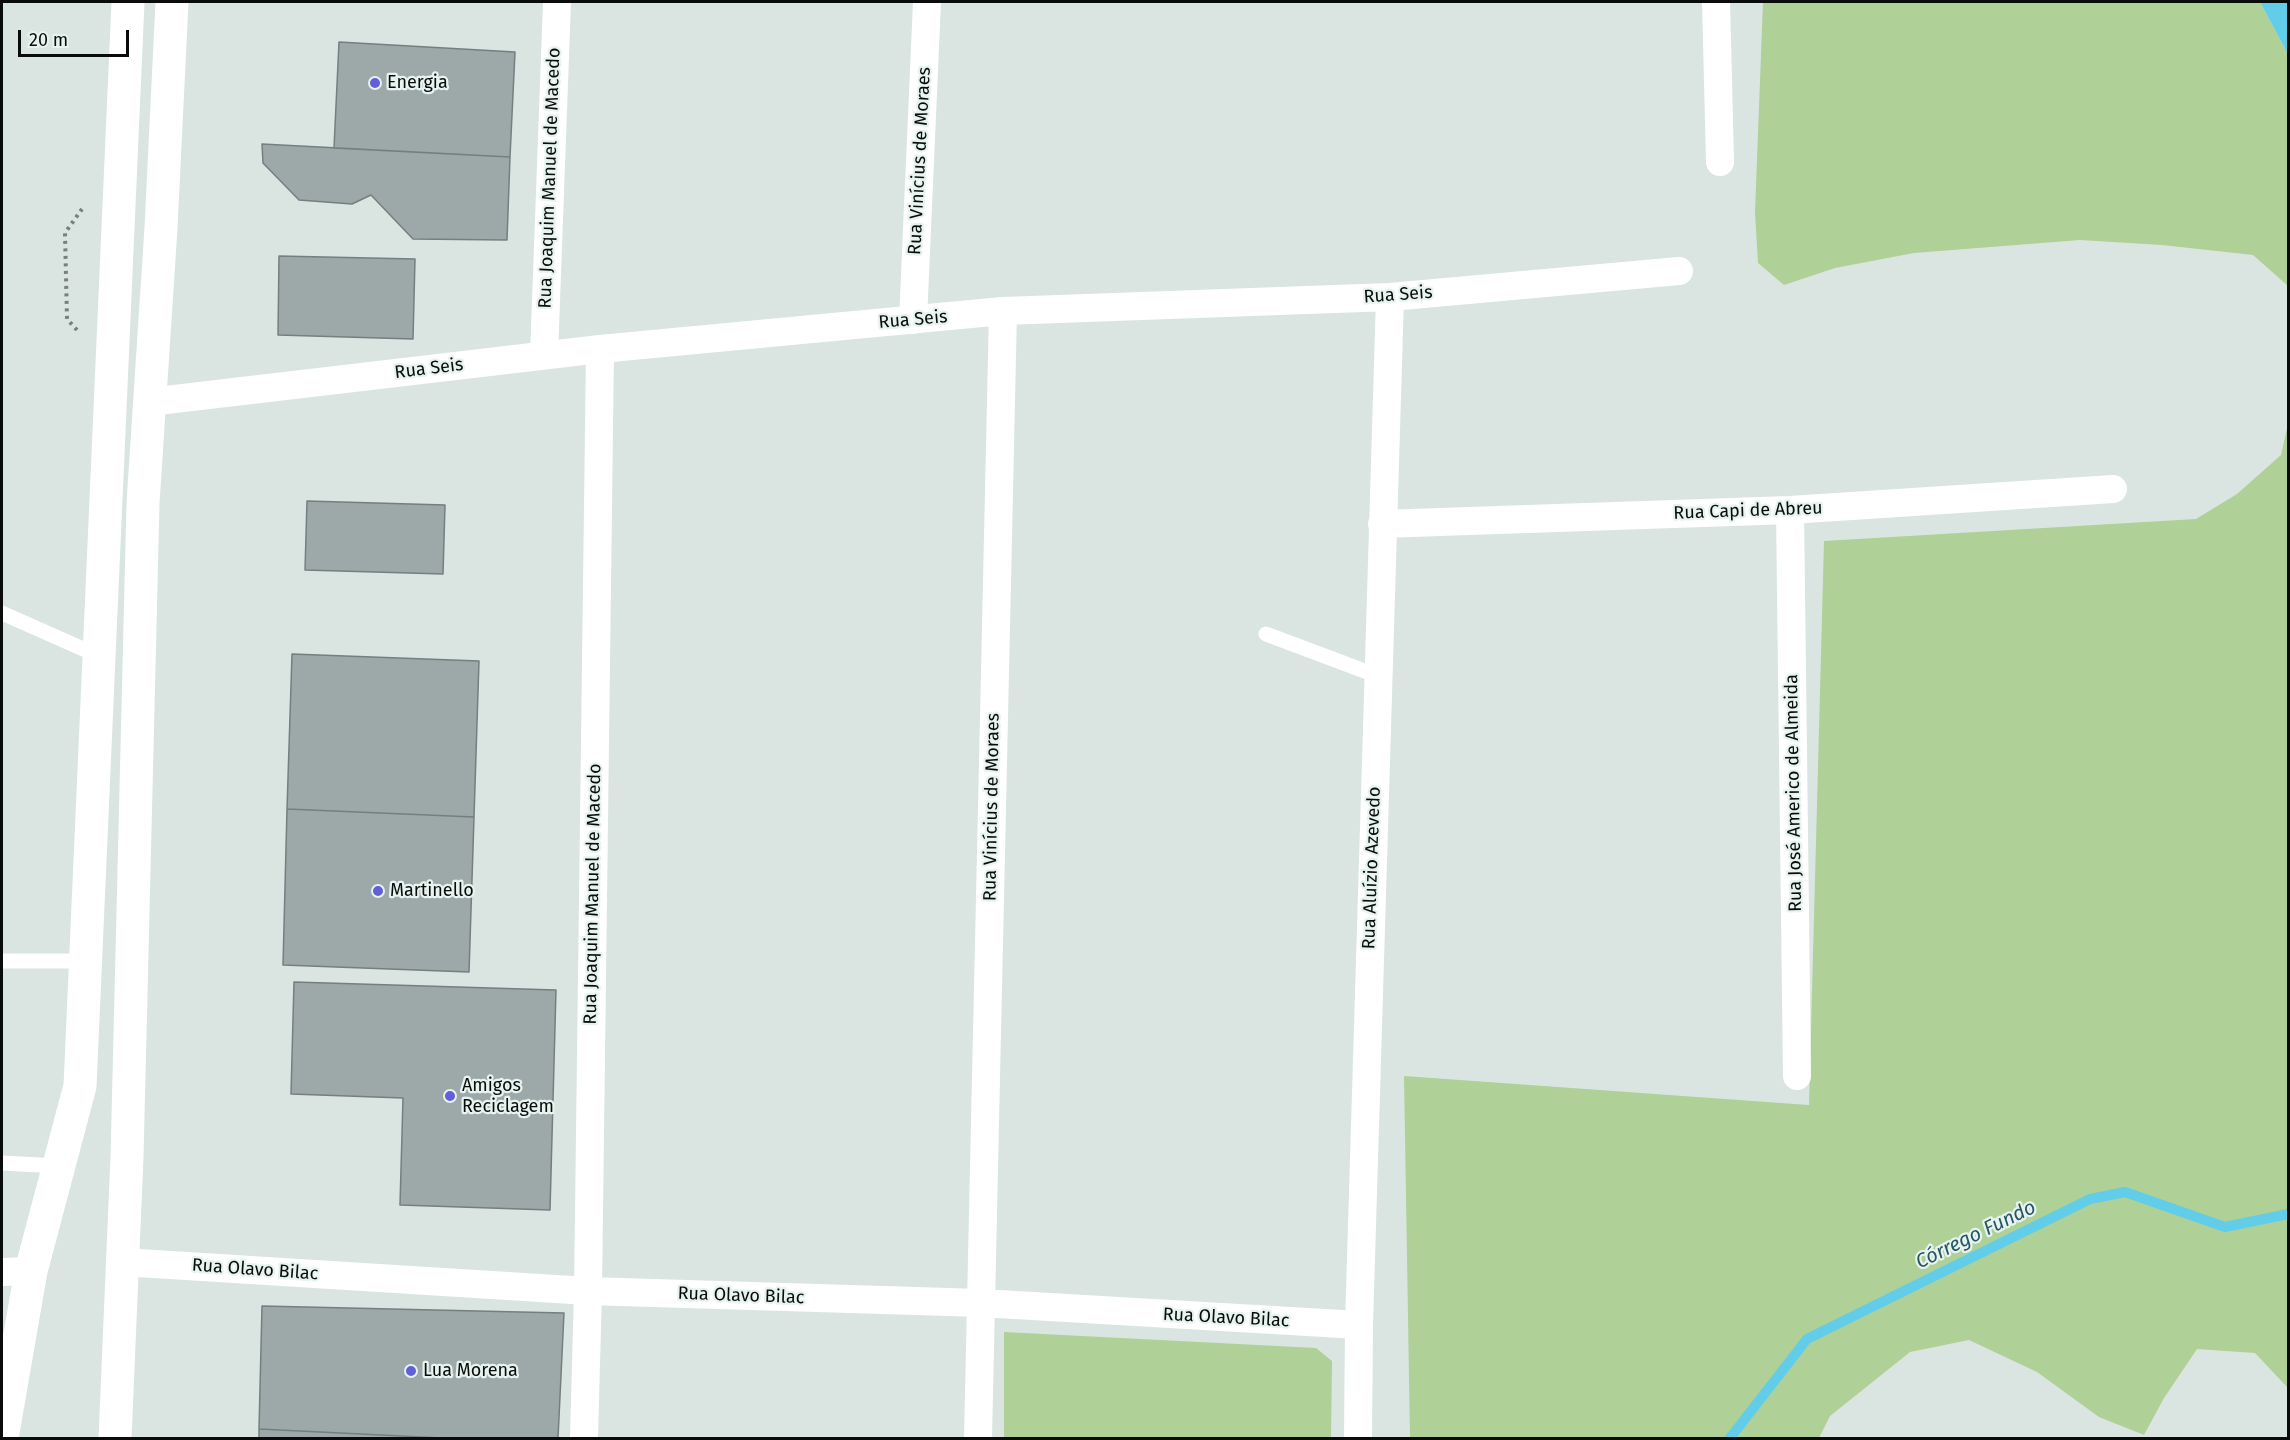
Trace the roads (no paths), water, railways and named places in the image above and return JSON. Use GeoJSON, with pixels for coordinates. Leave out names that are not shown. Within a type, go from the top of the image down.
{"type":"FeatureCollection","features":[{"type":"Feature","properties":{"kind":"main road"},"geometry":{"type":"LineString","coordinates":[[2,1438],[16,1272],[59,1166],[80,1086],[128,2]]}},
{"type":"Feature","properties":{"kind":"main road"},"geometry":{"type":"LineString","coordinates":[[115,1438],[127,1157],[143,503],[172,2]]}},
{"type":"Feature","properties":{"kind":"main road"},"geometry":{"type":"LineString","coordinates":[[118,252],[122,240],[136,236],[147,240],[158,262]]}},
{"type":"Feature","properties":{"kind":"street","name":"Rua Joaquim Manuel de Macedo"},"geometry":{"type":"LineString","coordinates":[[544,355],[557,2]]}},
{"type":"Feature","properties":{"kind":"street","name":"Rua Vinícius de Moraes"},"geometry":{"type":"LineString","coordinates":[[913,320],[927,2]]}},
{"type":"Feature","properties":{"kind":"street"},"geometry":{"type":"LineString","coordinates":[[1716,2],[1720,162]]}},
{"type":"Feature","properties":{"kind":"street","name":"Rua Seis"},"geometry":{"type":"LineString","coordinates":[[149,402],[600,349],[1003,311],[1390,297],[1679,271]]}},
{"type":"Feature","properties":{"kind":"street","name":"Rua Aluízio Azevedo"},"geometry":{"type":"LineString","coordinates":[[1358,1438],[1359,1326],[1390,297]]}},
{"type":"Feature","properties":{"kind":"street","name":"Rua Vinícius de Moraes"},"geometry":{"type":"LineString","coordinates":[[978,1438],[1003,311]]}},
{"type":"Feature","properties":{"kind":"street","name":"Rua Joaquim Manuel de Macedo"},"geometry":{"type":"LineString","coordinates":[[584,1438],[588,1291],[600,349]]}},
{"type":"Feature","properties":{"kind":"street","name":"Rua Capi de Abreu"},"geometry":{"type":"LineString","coordinates":[[1382,524],[1790,510],[2113,489]]}},
{"type":"Feature","properties":{"kind":"street","name":"Rua José Americo de Almeida"},"geometry":{"type":"LineString","coordinates":[[1790,510],[1797,1077]]}},
{"type":"Feature","properties":{"kind":"street","name":"Rua Olavo Bilac"},"geometry":{"type":"LineString","coordinates":[[122,1262],[588,1291],[981,1303],[1359,1326]]}},
{"type":"Feature","properties":{"kind":"lane"},"geometry":{"type":"LineString","coordinates":[[2,613],[99,656]]}},
{"type":"Feature","properties":{"kind":"lane"},"geometry":{"type":"LineString","coordinates":[[1266,634],[1378,676]]}},
{"type":"Feature","properties":{"kind":"lane"},"geometry":{"type":"LineString","coordinates":[[2,962],[86,961]]}},
{"type":"Feature","properties":{"kind":"lane"},"geometry":{"type":"LineString","coordinates":[[2,1163],[59,1166]]}},
{"type":"Feature","properties":{"kind":"water"},"geometry":{"type":"Polygon","coordinates":[[[2260,2],[2288,2],[2288,54],[2260,2]]]}},
{"type":"Feature","properties":{"kind":"waterway","name":"Córrego Fundo"},"geometry":{"type":"LineString","coordinates":[[1730,1438],[1807,1339],[2090,1199],[2125,1192],[2225,1227],[2288,1214]]}},
{"type":"Feature","properties":{"kind":"place","name":"Energia"},"geometry":{"type":"Point","coordinates":[375,83]}},
{"type":"Feature","properties":{"kind":"place","name":"Martinello"},"geometry":{"type":"Point","coordinates":[378,891]}},
{"type":"Feature","properties":{"kind":"place","name":"Amigos Reciclagem"},"geometry":{"type":"Point","coordinates":[450,1096]}},
{"type":"Feature","properties":{"kind":"place","name":"Lua Morena"},"geometry":{"type":"Point","coordinates":[411,1371]}}]}
